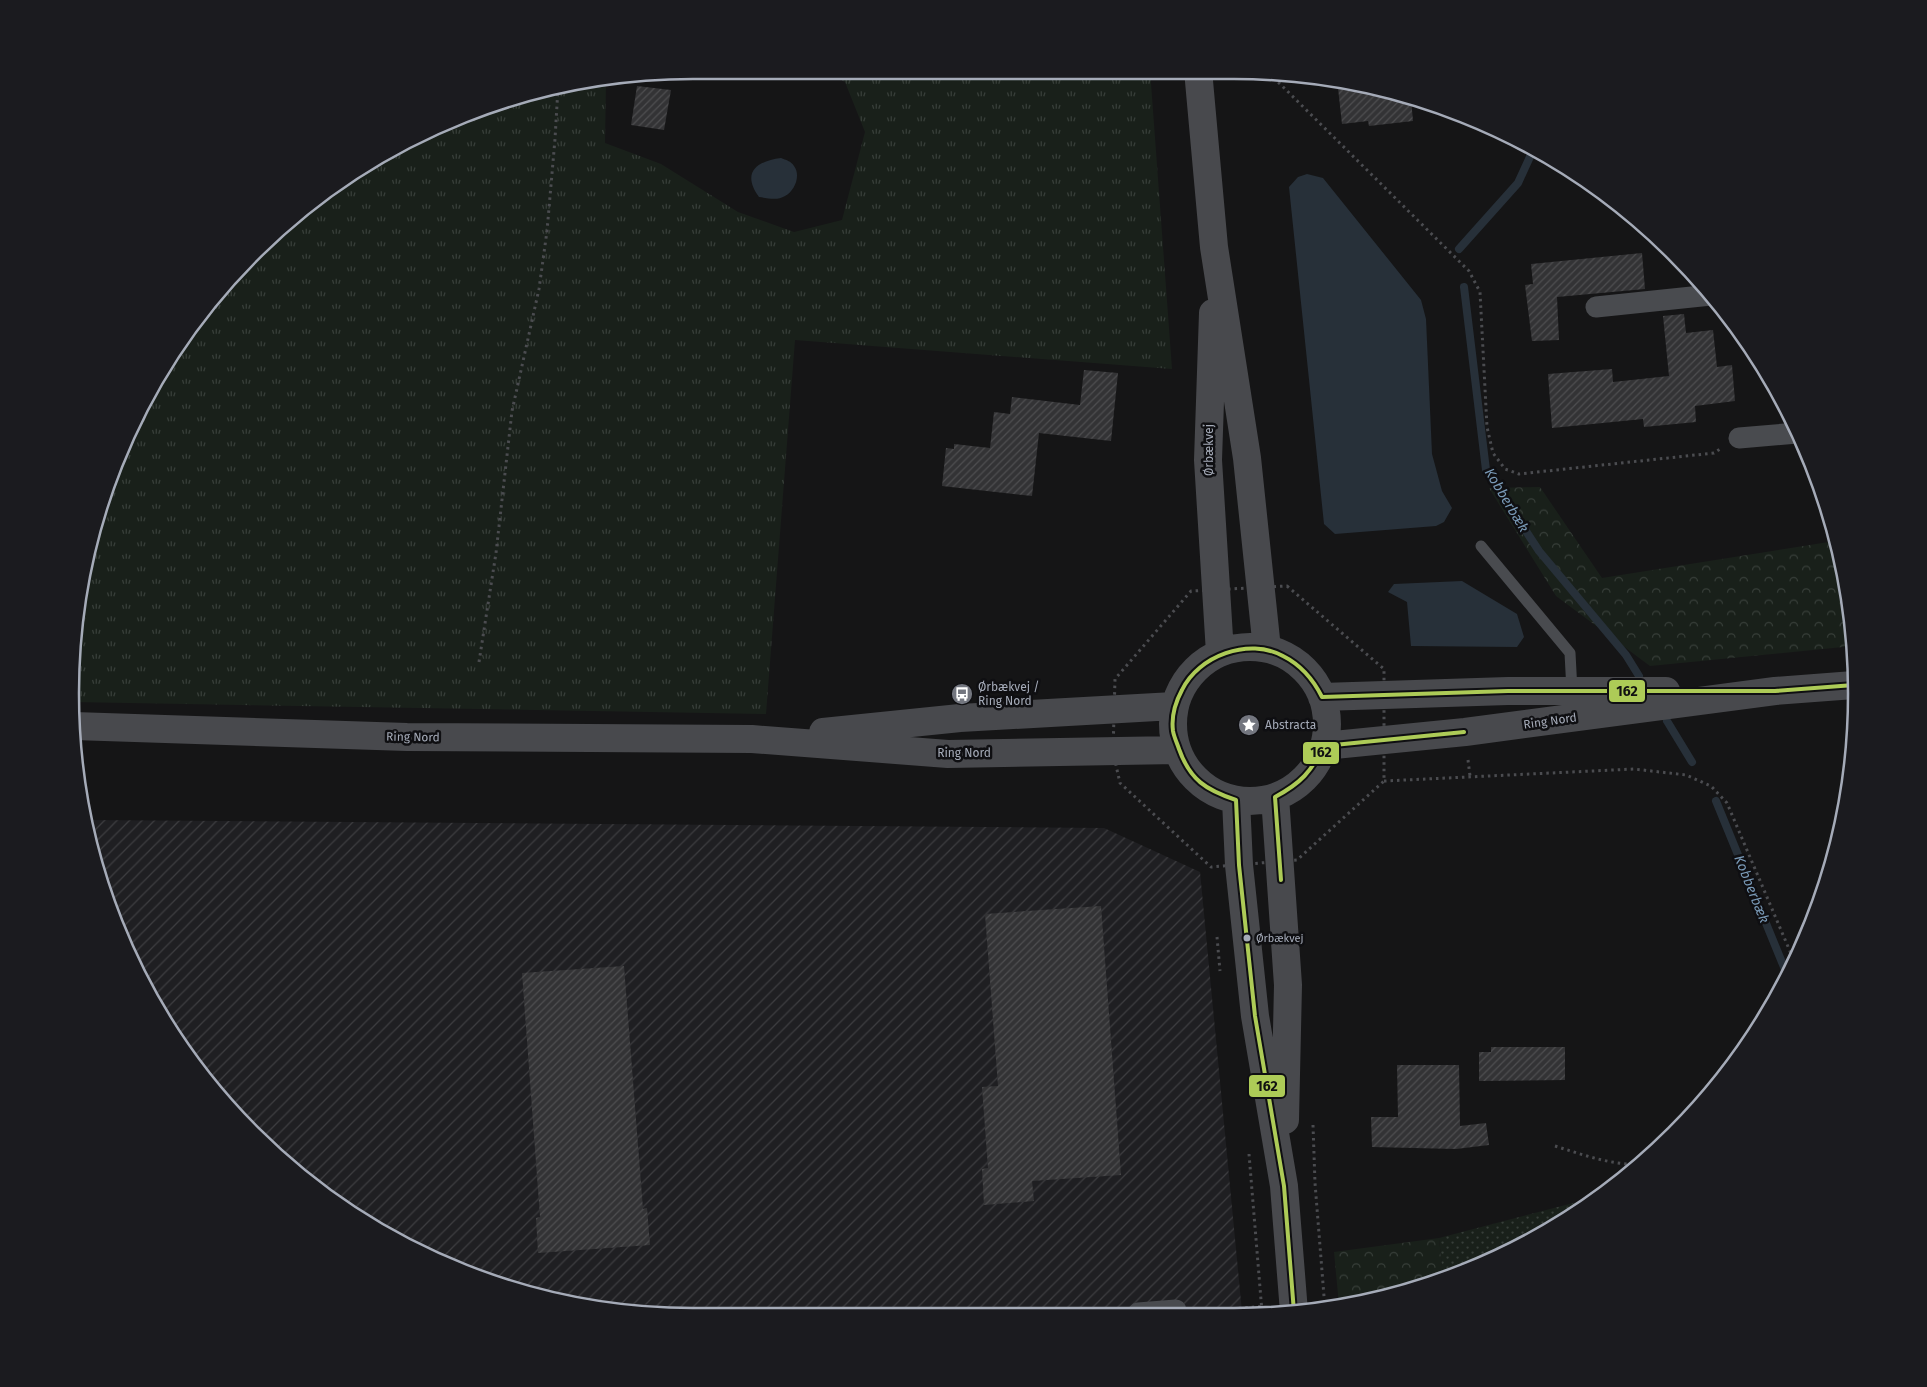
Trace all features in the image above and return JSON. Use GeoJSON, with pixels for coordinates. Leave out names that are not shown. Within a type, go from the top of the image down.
{"type":"FeatureCollection","features":[{"type":"Feature","properties":{"kind":"main road","name":"Ørbækvej"},"geometry":{"type":"LineString","coordinates":[[1199,79],[1214,247],[1247,458],[1267,649]]}},
{"type":"Feature","properties":{"kind":"main road","name":"Ørbækvej"},"geometry":{"type":"LineString","coordinates":[[1214,247],[1208,460],[1220,653]]}},
{"type":"Feature","properties":{"kind":"main road"},"geometry":{"type":"LineString","coordinates":[[1243,647],[1267,649],[1290,658],[1310,675],[1322,697],[1327,721],[1324,746],[1314,768],[1297,786],[1275,797],[1256,801],[1236,800],[1211,791],[1191,774],[1177,750],[1173,728],[1174,706],[1185,683],[1200,665],[1220,653],[1243,647]]}},
{"type":"Feature","properties":{"kind":"main road","name":"Ring Nord"},"geometry":{"type":"LineString","coordinates":[[1324,746],[1465,732],[1775,691],[1848,685]]}},
{"type":"Feature","properties":{"kind":"main road","name":"Ring Nord"},"geometry":{"type":"LineString","coordinates":[[1322,697],[1572,691],[1775,691]]}},
{"type":"Feature","properties":{"kind":"main road","name":"Ring Nord"},"geometry":{"type":"LineString","coordinates":[[752,740],[960,718],[1174,706]]}},
{"type":"Feature","properties":{"kind":"main road","name":"Ring Nord"},"geometry":{"type":"LineString","coordinates":[[80,726],[407,737],[752,740],[948,754],[1177,750]]}},
{"type":"Feature","properties":{"kind":"main road"},"geometry":{"type":"LineString","coordinates":[[1275,797],[1288,985],[1284,1186]]}},
{"type":"Feature","properties":{"kind":"main road"},"geometry":{"type":"LineString","coordinates":[[1236,800],[1239,865],[1256,1016],[1284,1186],[1294,1305]]}},
{"type":"Feature","properties":{"kind":"street"},"geometry":{"type":"LineString","coordinates":[[1596,307],[1702,296]]}},
{"type":"Feature","properties":{"kind":"street"},"geometry":{"type":"LineString","coordinates":[[1739,438],[1791,434]]}},
{"type":"Feature","properties":{"kind":"lane"},"geometry":{"type":"LineString","coordinates":[[1481,546],[1570,653],[1572,691]]}},
{"type":"Feature","properties":{"kind":"path"},"geometry":{"type":"LineString","coordinates":[[1275,80],[1469,271],[1480,292],[1487,427],[1493,453],[1505,469],[1519,474],[1714,453],[1739,438]]}},
{"type":"Feature","properties":{"kind":"path"},"geometry":{"type":"LineString","coordinates":[[479,662],[496,553],[512,410],[539,289],[555,139],[558,95]]}},
{"type":"Feature","properties":{"kind":"path"},"geometry":{"type":"LineString","coordinates":[[1384,781],[1634,769],[1686,775],[1711,786],[1727,803],[1791,953]]}},
{"type":"Feature","properties":{"kind":"path"},"geometry":{"type":"LineString","coordinates":[[1555,1146],[1600,1160],[1628,1165]]}},
{"type":"Feature","properties":{"kind":"path"},"geometry":{"type":"LineString","coordinates":[[1312,1303],[1324,1300]]}},
{"type":"Feature","properties":{"kind":"shaded area"},"geometry":{"type":"Polygon","coordinates":[[[781,158],[791,163],[796,170],[797,178],[794,187],[789,194],[782,198],[759,197],[751,181],[754,169],[765,162],[781,158]]]}},
{"type":"Feature","properties":{"kind":"shaded area"},"geometry":{"type":"Polygon","coordinates":[[[1307,174],[1323,178],[1421,300],[1426,319],[1432,454],[1442,491],[1452,508],[1444,522],[1436,526],[1335,534],[1324,524],[1289,187],[1298,177],[1307,174]]]}},
{"type":"Feature","properties":{"kind":"shaded area"},"geometry":{"type":"Polygon","coordinates":[[[1462,581],[1517,614],[1524,637],[1517,647],[1411,646],[1407,602],[1388,592],[1394,584],[1462,581]]]}},
{"type":"Feature","properties":{"kind":"shaded area"},"geometry":{"type":"Polygon","coordinates":[[[93,820],[1104,828],[1200,872],[1242,1308],[653,1307],[613,1303],[534,1287],[496,1276],[458,1261],[386,1226],[352,1205],[288,1156],[231,1099],[182,1035],[161,1001],[142,965],[111,891],[93,820]]]}},
{"type":"Feature","properties":{"kind":"green space"},"geometry":{"type":"Polygon","coordinates":[[[840,79],[1151,79],[1172,369],[795,340],[766,714],[79,702],[80,653],[84,613],[91,574],[111,496],[126,458],[161,386],[182,352],[231,288],[288,231],[352,182],[422,142],[496,111],[534,100],[606,85],[605,143],[661,164],[738,212],[794,232],[842,220],[865,132],[845,82],[840,79]]]}},
{"type":"Feature","properties":{"kind":"green space"},"geometry":{"type":"Polygon","coordinates":[[[1540,487],[1602,578],[1829,542],[1843,613],[1846,647],[1650,666],[1556,596],[1489,488],[1540,487]]]}},
{"type":"Feature","properties":{"kind":"green space"},"geometry":{"type":"Polygon","coordinates":[[[1580,1201],[1541,1226],[1505,1245],[1442,1271],[1439,1238],[1580,1201]]]}},
{"type":"Feature","properties":{"kind":"green space"},"geometry":{"type":"Polygon","coordinates":[[[1439,1238],[1442,1271],[1393,1287],[1338,1299],[1334,1252],[1439,1238]]]}},
{"type":"Feature","properties":{"kind":"building"},"geometry":{"type":"Polygon","coordinates":[[[637,86],[671,90],[664,130],[631,125],[637,86]]]}},
{"type":"Feature","properties":{"kind":"building"},"geometry":{"type":"Polygon","coordinates":[[[1338,88],[1412,105],[1413,121],[1369,126],[1368,121],[1342,124],[1338,88]]]}},
{"type":"Feature","properties":{"kind":"building"},"geometry":{"type":"Polygon","coordinates":[[[1642,253],[1645,289],[1557,297],[1559,340],[1532,341],[1525,285],[1533,284],[1531,264],[1642,253]]]}},
{"type":"Feature","properties":{"kind":"building"},"geometry":{"type":"Polygon","coordinates":[[[1684,314],[1686,333],[1713,330],[1717,367],[1732,365],[1735,401],[1695,406],[1696,422],[1644,427],[1643,419],[1552,428],[1548,374],[1612,369],[1613,382],[1669,376],[1663,316],[1684,314]]]}},
{"type":"Feature","properties":{"kind":"building"},"geometry":{"type":"Polygon","coordinates":[[[1084,370],[1118,373],[1111,441],[1039,433],[1032,496],[942,486],[946,448],[954,449],[954,444],[990,448],[994,412],[1010,414],[1012,397],[1080,405],[1084,370]]]}},
{"type":"Feature","properties":{"kind":"building"},"geometry":{"type":"Polygon","coordinates":[[[1101,906],[1121,1175],[1032,1181],[1034,1201],[984,1205],[982,1169],[988,1168],[982,1087],[998,1086],[985,914],[1101,906]]]}},
{"type":"Feature","properties":{"kind":"building"},"geometry":{"type":"Polygon","coordinates":[[[624,966],[643,1209],[647,1208],[650,1245],[538,1253],[536,1218],[540,1217],[522,973],[624,966]]]}},
{"type":"Feature","properties":{"kind":"building"},"geometry":{"type":"Polygon","coordinates":[[[1491,1047],[1565,1047],[1565,1080],[1479,1081],[1479,1052],[1491,1052],[1491,1047]]]}},
{"type":"Feature","properties":{"kind":"building"},"geometry":{"type":"Polygon","coordinates":[[[1397,1065],[1459,1065],[1460,1126],[1486,1123],[1489,1145],[1456,1149],[1372,1147],[1371,1117],[1398,1117],[1397,1065]]]}},
{"type":"Feature","properties":{"kind":"waterway","name":"Kobberbæk"},"geometry":{"type":"LineString","coordinates":[[1459,249],[1518,183],[1531,155]]}},
{"type":"Feature","properties":{"kind":"waterway","name":"Kobberbæk"},"geometry":{"type":"LineString","coordinates":[[1464,287],[1486,470],[1539,551],[1626,655],[1639,676]]}},
{"type":"Feature","properties":{"kind":"waterway","name":"Kobberbæk"},"geometry":{"type":"LineString","coordinates":[[1667,721],[1692,762]]}},
{"type":"Feature","properties":{"kind":"waterway","name":"Kobberbæk"},"geometry":{"type":"LineString","coordinates":[[1716,801],[1784,967]]}},
{"type":"Feature","properties":{"kind":"transit line","name":"162"},"geometry":{"type":"LineString","coordinates":[[1293,1305],[1284,1186],[1255,1016],[1239,865],[1236,800],[1216,792],[1200,782],[1188,769],[1183,760],[1173,731],[1173,715],[1180,695],[1190,678],[1212,659],[1240,649],[1255,649],[1270,651],[1283,656],[1301,668],[1315,684],[1322,697],[1508,691],[1775,691],[1848,685]]}},
{"type":"Feature","properties":{"kind":"transit line","name":"162"},"geometry":{"type":"LineString","coordinates":[[1281,880],[1275,797],[1299,782],[1315,763],[1324,746],[1464,732]]}},
{"type":"Feature","properties":{"kind":"place","name":"Ørbækvej / Ring Nord"},"geometry":{"type":"Point","coordinates":[962,694]}},
{"type":"Feature","properties":{"kind":"place","name":"Abstracta"},"geometry":{"type":"Point","coordinates":[1249,725]}},
{"type":"Feature","properties":{"kind":"place","name":"Ørbækvej"},"geometry":{"type":"Point","coordinates":[1247,938]}}]}
